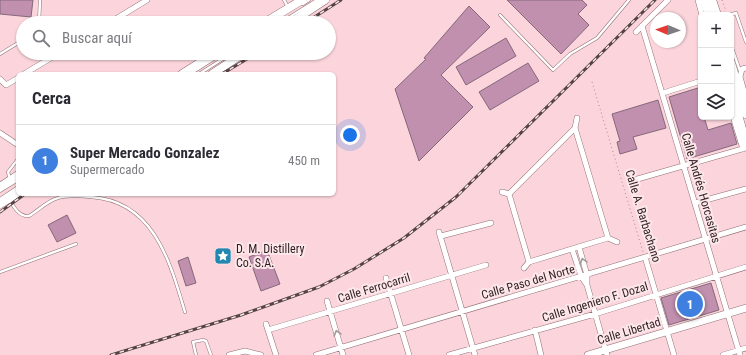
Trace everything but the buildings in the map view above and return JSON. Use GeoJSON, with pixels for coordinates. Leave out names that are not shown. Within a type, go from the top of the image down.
{"type":"FeatureCollection","features":[{"type":"Feature","properties":{"kind":"main road"},"geometry":{"type":"LineString","coordinates":[[301,16],[325,0]]}},
{"type":"Feature","properties":{"kind":"main road"},"geometry":{"type":"LineString","coordinates":[[704,0],[708,12]]}},
{"type":"Feature","properties":{"kind":"main road"},"geometry":{"type":"LineString","coordinates":[[712,0],[716,12]]}},
{"type":"Feature","properties":{"kind":"main road"},"geometry":{"type":"LineString","coordinates":[[275,16],[295,3]]}},
{"type":"Feature","properties":{"kind":"main road"},"geometry":{"type":"LineString","coordinates":[[185,72],[204,60]]}},
{"type":"Feature","properties":{"kind":"main road"},"geometry":{"type":"LineString","coordinates":[[215,72],[233,60]]}},
{"type":"Feature","properties":{"kind":"main road"},"geometry":{"type":"LineString","coordinates":[[734,68],[738,74],[746,114]]}},
{"type":"Feature","properties":{"kind":"main road"},"geometry":{"type":"LineString","coordinates":[[734,102],[745,146]]}},
{"type":"Feature","properties":{"kind":"main road"},"geometry":{"type":"LineString","coordinates":[[0,187],[14,180]]}},
{"type":"Feature","properties":{"kind":"main road"},"geometry":{"type":"LineString","coordinates":[[0,204],[4,199],[16,194]]}},
{"type":"Feature","properties":{"kind":"street"},"geometry":{"type":"LineString","coordinates":[[121,16],[147,0]]}},
{"type":"Feature","properties":{"kind":"street"},"geometry":{"type":"LineString","coordinates":[[636,32],[668,0]]}},
{"type":"Feature","properties":{"kind":"street"},"geometry":{"type":"LineString","coordinates":[[698,0],[701,12]]}},
{"type":"Feature","properties":{"kind":"street","name":"Calle Andrés Horcasitas"},"geometry":{"type":"LineString","coordinates":[[642,26],[739,353]]}},
{"type":"Feature","properties":{"kind":"street"},"geometry":{"type":"LineString","coordinates":[[27,72],[47,60]]}},
{"type":"Feature","properties":{"kind":"street"},"geometry":{"type":"LineString","coordinates":[[746,68],[738,74],[746,98]]}},
{"type":"Feature","properties":{"kind":"street"},"geometry":{"type":"LineString","coordinates":[[0,79],[6,85],[16,79]]}},
{"type":"Feature","properties":{"kind":"street"},"geometry":{"type":"LineString","coordinates":[[663,93],[698,82]]}},
{"type":"Feature","properties":{"kind":"street"},"geometry":{"type":"LineString","coordinates":[[577,118],[575,128],[608,238]]}},
{"type":"Feature","properties":{"kind":"street"},"geometry":{"type":"LineString","coordinates":[[634,180],[745,146],[734,118]]}},
{"type":"Feature","properties":{"kind":"street"},"geometry":{"type":"LineString","coordinates":[[509,194],[575,128]]}},
{"type":"Feature","properties":{"kind":"street"},"geometry":{"type":"LineString","coordinates":[[0,133],[16,144]]}},
{"type":"Feature","properties":{"kind":"street"},"geometry":{"type":"LineString","coordinates":[[695,203],[746,189]]}},
{"type":"Feature","properties":{"kind":"street"},"geometry":{"type":"LineString","coordinates":[[502,192],[509,194]]}},
{"type":"Feature","properties":{"kind":"street"},"geometry":{"type":"LineString","coordinates":[[509,194],[529,262]]}},
{"type":"Feature","properties":{"kind":"street"},"geometry":{"type":"LineString","coordinates":[[475,355],[440,234],[491,223]]}},
{"type":"Feature","properties":{"kind":"street","name":"Calle Paso del Norte"},"geometry":{"type":"LineString","coordinates":[[316,355],[746,227]]}},
{"type":"Feature","properties":{"kind":"street"},"geometry":{"type":"LineString","coordinates":[[524,268],[529,262],[608,238],[617,242]]}},
{"type":"Feature","properties":{"kind":"street"},"geometry":{"type":"LineString","coordinates":[[579,247],[587,275],[587,285],[606,352]]}},
{"type":"Feature","properties":{"kind":"street"},"geometry":{"type":"LineString","coordinates":[[572,249],[581,276],[587,285]]}},
{"type":"Feature","properties":{"kind":"street","name":"Calle A. Barbachano"},"geometry":{"type":"LineString","coordinates":[[645,257],[674,355]]}},
{"type":"Feature","properties":{"kind":"street","name":"Calle Ferrocarril"},"geometry":{"type":"LineString","coordinates":[[268,330],[486,265]]}},
{"type":"Feature","properties":{"kind":"street","name":"Calle Ingeniero F. Dozal"},"geometry":{"type":"LineString","coordinates":[[449,355],[595,314],[746,267]]}},
{"type":"Feature","properties":{"kind":"street"},"geometry":{"type":"LineString","coordinates":[[386,278],[409,355]]}},
{"type":"Feature","properties":{"kind":"street"},"geometry":{"type":"LineString","coordinates":[[327,301],[343,355]]}},
{"type":"Feature","properties":{"kind":"street","name":"Calle Libertad"},"geometry":{"type":"LineString","coordinates":[[588,355],[606,352],[667,331],[746,308]]}},
{"type":"Feature","properties":{"kind":"street"},"geometry":{"type":"LineString","coordinates":[[266,324],[276,355]]}},
{"type":"Feature","properties":{"kind":"street"},"geometry":{"type":"LineString","coordinates":[[535,330],[541,355]]}},
{"type":"Feature","properties":{"kind":"street"},"geometry":{"type":"LineString","coordinates":[[723,355],[739,353],[746,348]]}},
{"type":"Feature","properties":{"kind":"street"},"geometry":{"type":"LineString","coordinates":[[230,355],[245,351],[262,355]]}},
{"type":"Feature","properties":{"kind":"lane"},"geometry":{"type":"LineString","coordinates":[[39,16],[40,0]]}},
{"type":"Feature","properties":{"kind":"lane"},"geometry":{"type":"LineString","coordinates":[[284,0],[295,3]]}},
{"type":"Feature","properties":{"kind":"lane"},"geometry":{"type":"LineString","coordinates":[[283,16],[309,0]]}},
{"type":"Feature","properties":{"kind":"lane"},"geometry":{"type":"LineString","coordinates":[[291,16],[317,0]]}},
{"type":"Feature","properties":{"kind":"lane"},"geometry":{"type":"LineString","coordinates":[[500,15],[553,70],[570,54],[597,38],[629,0]]}},
{"type":"Feature","properties":{"kind":"lane"},"geometry":{"type":"LineString","coordinates":[[734,13],[736,13],[746,42]]}},
{"type":"Feature","properties":{"kind":"lane"},"geometry":{"type":"LineString","coordinates":[[0,54],[16,44]]}},
{"type":"Feature","properties":{"kind":"lane"},"geometry":{"type":"LineString","coordinates":[[732,48],[738,74]]}},
{"type":"Feature","properties":{"kind":"lane"},"geometry":{"type":"LineString","coordinates":[[193,72],[213,60]]}},
{"type":"Feature","properties":{"kind":"lane"},"geometry":{"type":"LineString","coordinates":[[202,72],[221,60]]}},
{"type":"Feature","properties":{"kind":"lane"},"geometry":{"type":"LineString","coordinates":[[0,191],[14,180],[8,172],[16,162]]}},
{"type":"Feature","properties":{"kind":"lane"},"geometry":{"type":"LineString","coordinates":[[16,189],[4,199],[20,214],[26,217],[51,201],[66,197],[108,199],[131,210],[150,227],[163,248],[184,312]]}},
{"type":"Feature","properties":{"kind":"lane"},"geometry":{"type":"LineString","coordinates":[[0,272],[76,244]]}},
{"type":"Feature","properties":{"kind":"lane"},"geometry":{"type":"LineString","coordinates":[[196,355],[193,342],[203,340],[206,341],[212,355]]}},
{"type":"Feature","properties":{"kind":"path"},"geometry":{"type":"LineString","coordinates":[[722,0],[726,12]]}},
{"type":"Feature","properties":{"kind":"path","name":"Calle A. Barbachano"},"geometry":{"type":"LineString","coordinates":[[592,82],[645,257]]}},
{"type":"Feature","properties":{"kind":"railway"},"geometry":{"type":"LineString","coordinates":[[316,16],[341,0]]}},
{"type":"Feature","properties":{"kind":"railway"},"geometry":{"type":"LineString","coordinates":[[111,355],[241,315],[319,287],[354,269],[404,238],[456,197],[655,0]]}},
{"type":"Feature","properties":{"kind":"railway"},"geometry":{"type":"LineString","coordinates":[[225,72],[245,60]]}},
{"type":"Feature","properties":{"kind":"railway"},"geometry":{"type":"LineString","coordinates":[[0,212],[22,196]]}},
{"type":"Feature","properties":{"kind":"place","name":"D. M. Distillery Co. S.A."},"geometry":{"type":"Point","coordinates":[223,256]}},
{"type":"Feature","properties":{"kind":"place","name":"Super Mercado Gonzalez"},"geometry":{"type":"Point","coordinates":[690,304]}}]}
